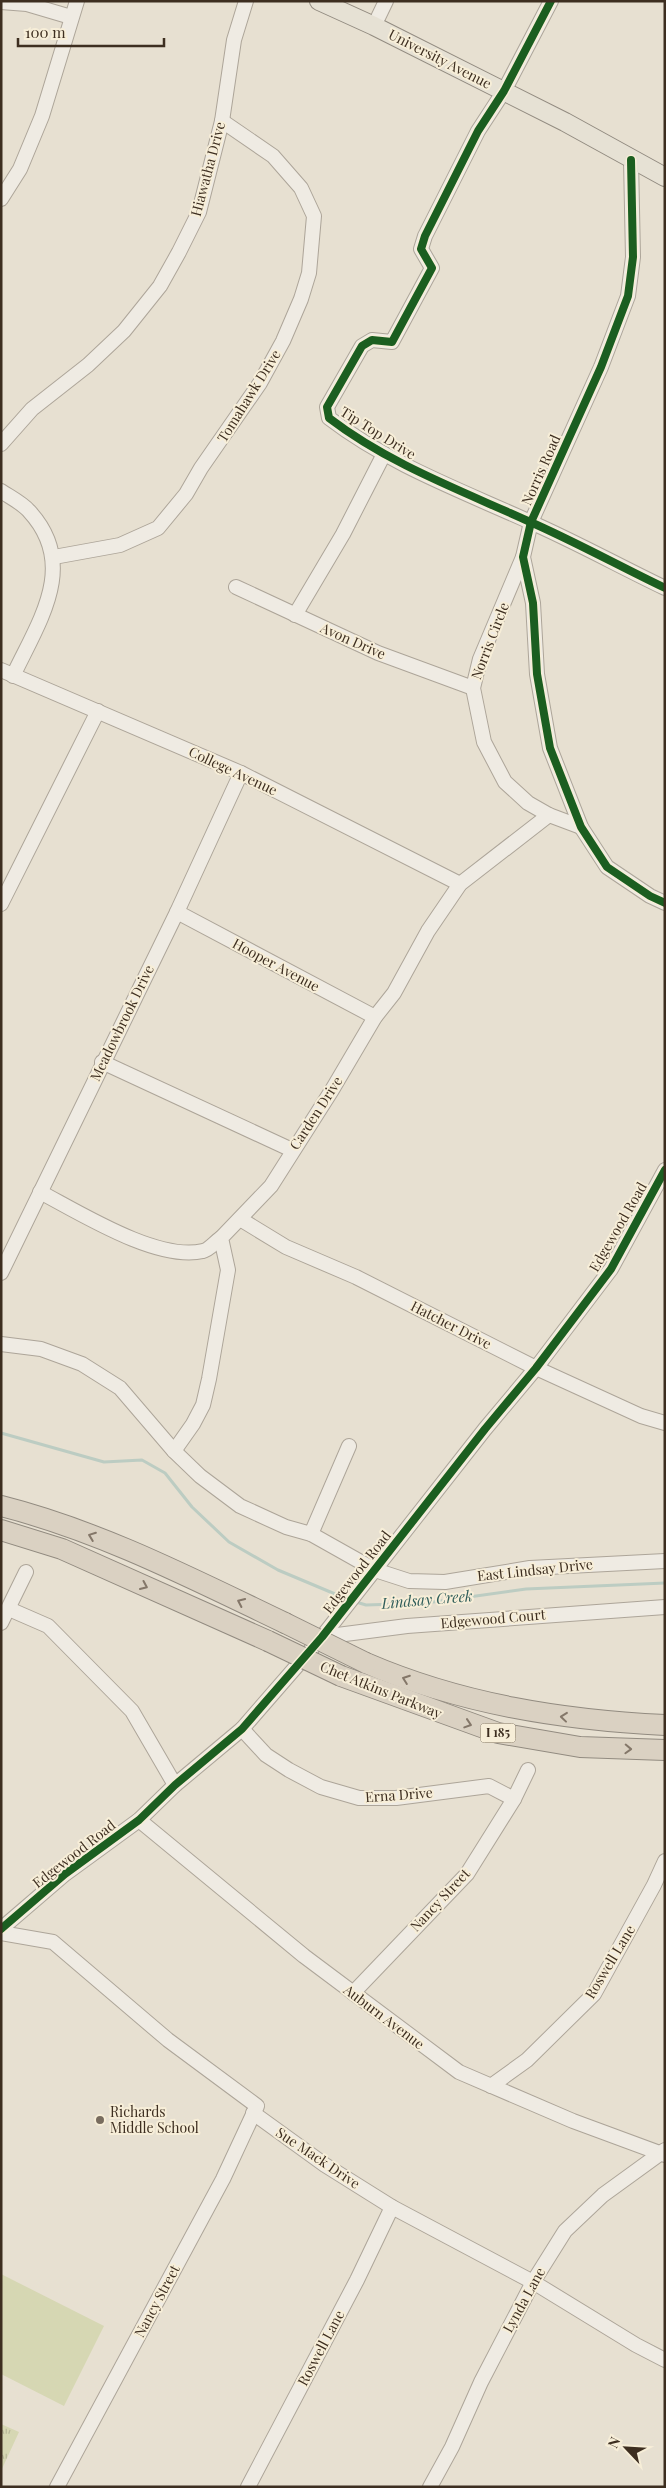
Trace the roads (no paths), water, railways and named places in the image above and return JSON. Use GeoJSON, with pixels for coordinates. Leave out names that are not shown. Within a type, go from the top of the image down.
{"type":"FeatureCollection","features":[{"type":"Feature","properties":{"kind":"highway","name":"Chet Atkins Parkway"},"geometry":{"type":"LineString","coordinates":[[1,1506],[110,1542],[406,1680],[482,1702],[549,1716],[665,1725]]}},
{"type":"Feature","properties":{"kind":"highway","name":"Chet Atkins Parkway"},"geometry":{"type":"LineString","coordinates":[[1,1530],[62,1549],[268,1641],[341,1676],[498,1733],[580,1747],[665,1750]]}},
{"type":"Feature","properties":{"kind":"main road","name":"University Avenue"},"geometry":{"type":"LineString","coordinates":[[318,1],[374,26],[504,91],[665,177]]}},
{"type":"Feature","properties":{"kind":"street"},"geometry":{"type":"LineString","coordinates":[[1,199],[20,168],[42,116],[77,1]]}},
{"type":"Feature","properties":{"kind":"street","name":"Hiawatha Drive"},"geometry":{"type":"LineString","coordinates":[[1,444],[32,409],[88,365],[124,331],[160,286],[199,212],[222,121],[234,40],[246,1]]}},
{"type":"Feature","properties":{"kind":"street"},"geometry":{"type":"LineString","coordinates":[[374,26],[386,1]]}},
{"type":"Feature","properties":{"kind":"street"},"geometry":{"type":"LineString","coordinates":[[504,91],[551,1]]}},
{"type":"Feature","properties":{"kind":"street"},"geometry":{"type":"LineString","coordinates":[[1,2],[27,4],[71,17]]}},
{"type":"Feature","properties":{"kind":"street","name":"Tip Top Drive"},"geometry":{"type":"LineString","coordinates":[[504,91],[478,131],[425,236],[421,250],[432,268],[392,342],[372,340],[362,346],[327,406],[329,418],[349,434],[402,466],[532,522],[665,588]]}},
{"type":"Feature","properties":{"kind":"street","name":"Tomahawk Drive"},"geometry":{"type":"LineString","coordinates":[[54,557],[120,545],[158,528],[186,494],[201,468],[260,383],[283,341],[301,299],[309,273],[314,216],[301,188],[273,156],[222,121]]}},
{"type":"Feature","properties":{"kind":"street","name":"Norris Road"},"geometry":{"type":"LineString","coordinates":[[631,160],[633,257],[628,296],[600,367],[532,522],[524,557],[533,603],[537,674],[550,748],[581,828],[608,867],[650,896],[665,903]]}},
{"type":"Feature","properties":{"kind":"street"},"geometry":{"type":"LineString","coordinates":[[295,615],[343,534],[384,454]]}},
{"type":"Feature","properties":{"kind":"street"},"geometry":{"type":"LineString","coordinates":[[1,491],[28,509],[44,530],[54,557],[52,586],[7,673]]}},
{"type":"Feature","properties":{"kind":"street","name":"Norris Circle"},"geometry":{"type":"LineString","coordinates":[[524,557],[480,659],[473,688],[484,742],[505,782],[528,804],[549,816],[581,828]]}},
{"type":"Feature","properties":{"kind":"street","name":"Avon Drive"},"geometry":{"type":"LineString","coordinates":[[236,587],[378,653],[473,688]]}},
{"type":"Feature","properties":{"kind":"street","name":"College Avenue"},"geometry":{"type":"LineString","coordinates":[[7,673],[241,773],[460,884]]}},
{"type":"Feature","properties":{"kind":"street"},"geometry":{"type":"LineString","coordinates":[[1,904],[98,711]]}},
{"type":"Feature","properties":{"kind":"street","name":"Meadowbrook Drive"},"geometry":{"type":"LineString","coordinates":[[1,1273],[176,912],[241,773]]}},
{"type":"Feature","properties":{"kind":"street","name":"Carden Drive"},"geometry":{"type":"LineString","coordinates":[[221,1238],[271,1186],[292,1150],[332,1090],[375,1017],[394,993],[428,931],[460,884],[549,816]]}},
{"type":"Feature","properties":{"kind":"street","name":"Hooper Avenue"},"geometry":{"type":"LineString","coordinates":[[176,912],[375,1017]]}},
{"type":"Feature","properties":{"kind":"street"},"geometry":{"type":"LineString","coordinates":[[102,1062],[292,1150]]}},
{"type":"Feature","properties":{"kind":"street","name":"Edgewood Road"},"geometry":{"type":"LineString","coordinates":[[1,1929],[65,1874],[139,1820],[175,1784],[242,1729],[322,1636],[485,1428],[536,1368],[610,1269],[659,1192],[665,1170]]}},
{"type":"Feature","properties":{"kind":"street"},"geometry":{"type":"LineString","coordinates":[[40,1192],[122,1235],[177,1254],[204,1251],[221,1238],[228,1270],[209,1379],[203,1405],[193,1424],[174,1451]]}},
{"type":"Feature","properties":{"kind":"street","name":"Hatcher Drive"},"geometry":{"type":"LineString","coordinates":[[240,1220],[286,1247],[356,1277],[536,1368],[641,1416],[665,1423]]}},
{"type":"Feature","properties":{"kind":"street","name":"East Lindsay Drive"},"geometry":{"type":"LineString","coordinates":[[1,1344],[41,1349],[82,1364],[120,1388],[174,1451],[200,1476],[240,1506],[286,1527],[311,1534],[375,1570],[408,1581],[445,1582],[530,1568],[665,1561]]}},
{"type":"Feature","properties":{"kind":"street"},"geometry":{"type":"LineString","coordinates":[[311,1534],[349,1446]]}},
{"type":"Feature","properties":{"kind":"street"},"geometry":{"type":"LineString","coordinates":[[1,1623],[26,1572]]}},
{"type":"Feature","properties":{"kind":"street","name":"Edgewood Court"},"geometry":{"type":"LineString","coordinates":[[322,1636],[407,1626],[665,1607]]}},
{"type":"Feature","properties":{"kind":"street"},"geometry":{"type":"LineString","coordinates":[[8,1609],[48,1626],[132,1711],[175,1784]]}},
{"type":"Feature","properties":{"kind":"street","name":"Erna Drive"},"geometry":{"type":"LineString","coordinates":[[242,1729],[266,1755],[289,1770],[321,1787],[360,1798],[396,1798],[489,1786],[514,1799]]}},
{"type":"Feature","properties":{"kind":"street","name":"Nancy Street"},"geometry":{"type":"LineString","coordinates":[[353,1993],[467,1874],[514,1799],[528,1770]]}},
{"type":"Feature","properties":{"kind":"street","name":"Auburn Avenue"},"geometry":{"type":"LineString","coordinates":[[139,1820],[304,1956],[459,2072],[573,2121],[664,2153]]}},
{"type":"Feature","properties":{"kind":"street","name":"Roswell Lane"},"geometry":{"type":"LineString","coordinates":[[491,2086],[527,2060],[594,1994],[654,1886],[665,1861]]}},
{"type":"Feature","properties":{"kind":"street","name":"Sue Mack Drive"},"geometry":{"type":"LineString","coordinates":[[1,1933],[53,1942],[168,2040],[257,2106],[253,2113],[325,2165],[392,2207],[533,2282],[636,2345],[665,2360]]}},
{"type":"Feature","properties":{"kind":"street","name":"Nancy Street"},"geometry":{"type":"LineString","coordinates":[[57,2487],[223,2179],[253,2113]]}},
{"type":"Feature","properties":{"kind":"street","name":"Lynda Lane"},"geometry":{"type":"LineString","coordinates":[[430,2487],[452,2447],[481,2382],[533,2282],[565,2231],[603,2195],[664,2153]]}},
{"type":"Feature","properties":{"kind":"street","name":"Roswell Lane"},"geometry":{"type":"LineString","coordinates":[[248,2487],[357,2280],[392,2207]]}},
{"type":"Feature","properties":{"kind":"waterway","name":"Lindsay Creek"},"geometry":{"type":"LineString","coordinates":[[1,1433],[104,1462],[142,1460],[165,1473],[192,1507],[229,1542],[278,1570],[347,1599]]}},
{"type":"Feature","properties":{"kind":"waterway","name":"Lindsay Creek"},"geometry":{"type":"LineString","coordinates":[[356,1602],[366,1605],[426,1603],[526,1589],[665,1583]]}},
{"type":"Feature","properties":{"kind":"place","name":"Richards Middle School"},"geometry":{"type":"Point","coordinates":[100,2120]}}]}
